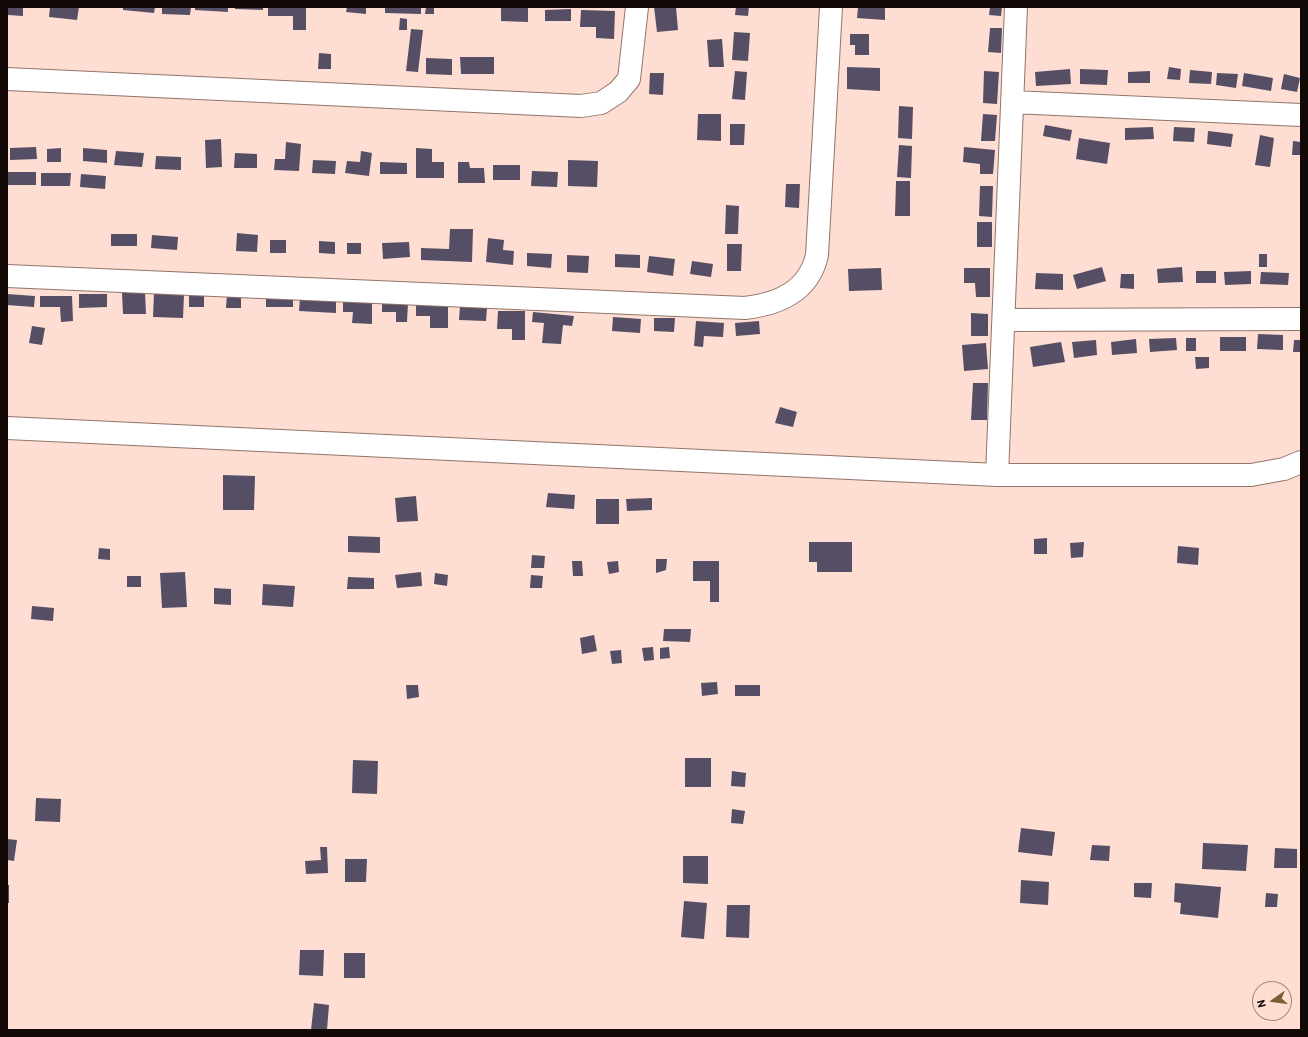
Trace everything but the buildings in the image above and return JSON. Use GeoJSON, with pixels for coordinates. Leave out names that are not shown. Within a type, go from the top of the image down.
{"type":"FeatureCollection","features":[{"type":"Feature","properties":{"kind":"street"},"geometry":{"type":"LineString","coordinates":[[7,79],[581,106],[601,103],[618,92],[629,79],[637,7]]}},
{"type":"Feature","properties":{"kind":"street"},"geometry":{"type":"LineString","coordinates":[[7,276],[745,308],[763,306],[799,288],[810,275],[815,265],[817,255],[831,7]]}},
{"type":"Feature","properties":{"kind":"street"},"geometry":{"type":"LineString","coordinates":[[997,475],[1016,7]]}},
{"type":"Feature","properties":{"kind":"street"},"geometry":{"type":"LineString","coordinates":[[1012,102],[1301,115]]}},
{"type":"Feature","properties":{"kind":"street"},"geometry":{"type":"LineString","coordinates":[[1004,320],[1301,319]]}},
{"type":"Feature","properties":{"kind":"street"},"geometry":{"type":"LineString","coordinates":[[7,428],[997,475],[1251,475],[1284,469],[1301,462]]}}]}
